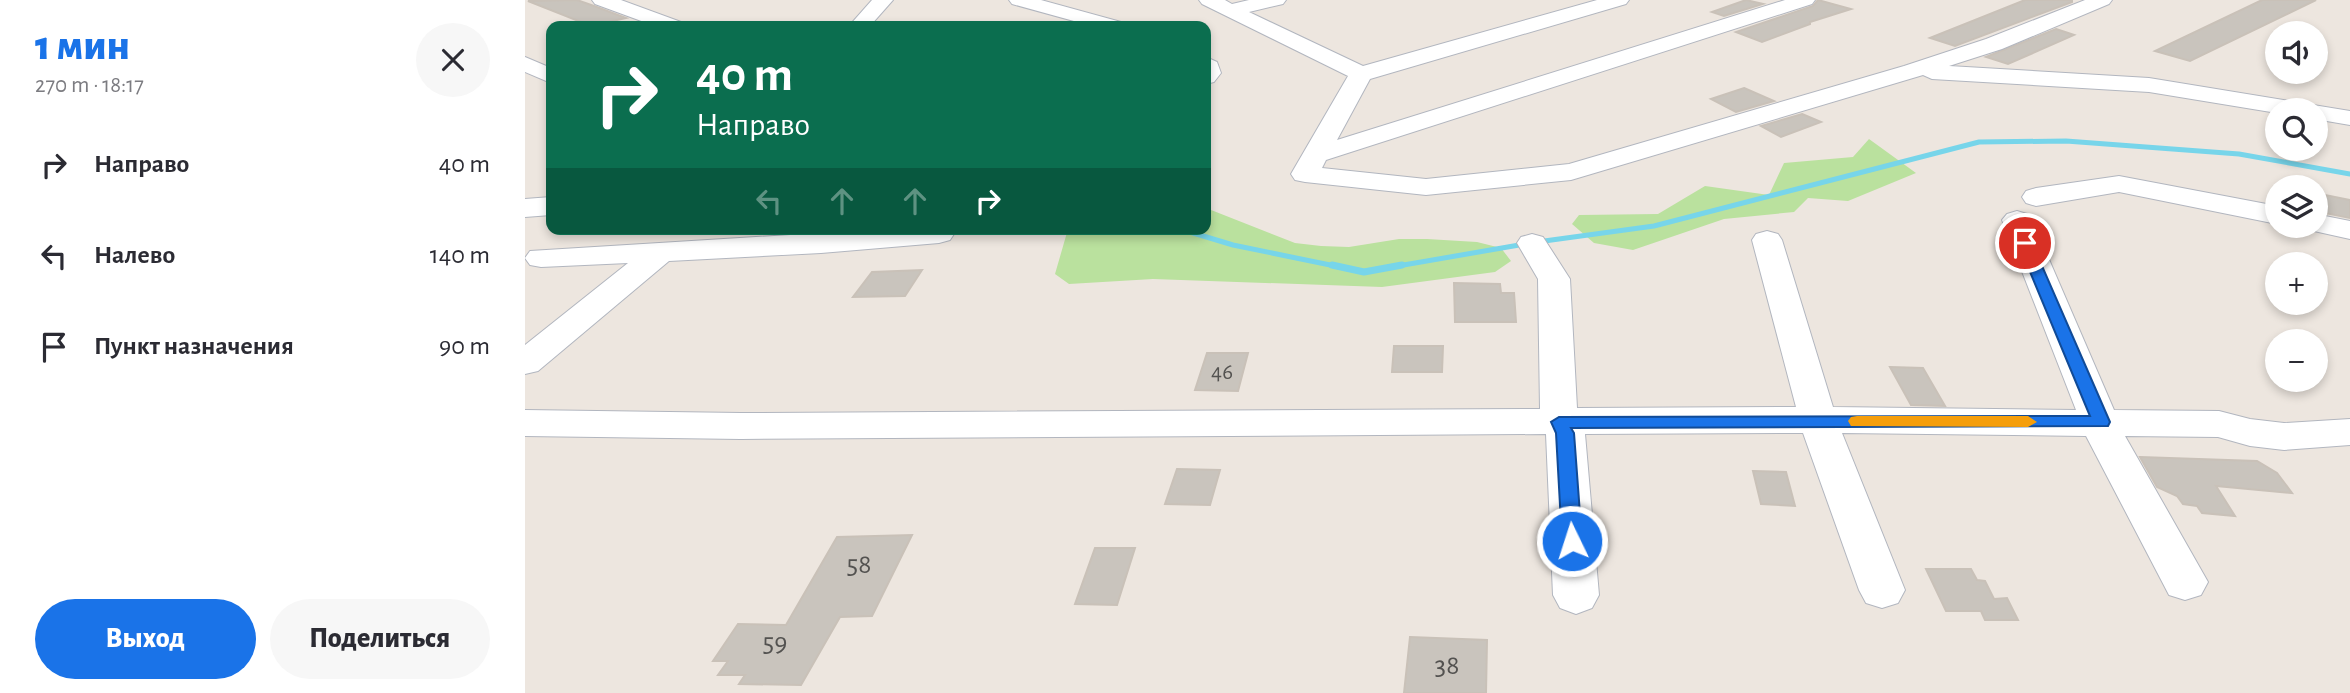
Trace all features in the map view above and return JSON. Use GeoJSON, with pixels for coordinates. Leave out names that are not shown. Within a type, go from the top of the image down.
{"type":"FeatureCollection","features":[{"type":"Feature","properties":{"kind":"street"},"geometry":{"type":"LineString","coordinates":[[601,0],[660,21]]}},
{"type":"Feature","properties":{"kind":"street"},"geometry":{"type":"LineString","coordinates":[[864,21],[883,0]]}},
{"type":"Feature","properties":{"kind":"street"},"geometry":{"type":"LineString","coordinates":[[1019,0],[1096,21]]}},
{"type":"Feature","properties":{"kind":"street"},"geometry":{"type":"LineString","coordinates":[[1209,0],[1361,74],[1619,0]]}},
{"type":"Feature","properties":{"kind":"street"},"geometry":{"type":"LineString","coordinates":[[1230,10],[1276,0]]}},
{"type":"Feature","properties":{"kind":"street"},"geometry":{"type":"LineString","coordinates":[[1315,155],[1805,0]]}},
{"type":"Feature","properties":{"kind":"street"},"geometry":{"type":"LineString","coordinates":[[1361,74],[1305,174],[1426,187],[1571,172],[1912,71],[1994,44],[2102,0]]}},
{"type":"Feature","properties":{"kind":"street"},"geometry":{"type":"LineString","coordinates":[[525,65],[546,74]]}},
{"type":"Feature","properties":{"kind":"street"},"geometry":{"type":"LineString","coordinates":[[1912,71],[2149,85],[2265,104]]}},
{"type":"Feature","properties":{"kind":"street"},"geometry":{"type":"LineString","coordinates":[[2328,114],[2350,118]]}},
{"type":"Feature","properties":{"kind":"street"},"geometry":{"type":"LineString","coordinates":[[2185,582],[2108,442],[2026,208],[2119,184],[2265,213]]}},
{"type":"Feature","properties":{"kind":"street"},"geometry":{"type":"LineString","coordinates":[[525,208],[546,206]]}},
{"type":"Feature","properties":{"kind":"street"},"geometry":{"type":"LineString","coordinates":[[2328,226],[2350,230]]}},
{"type":"Feature","properties":{"kind":"street"},"geometry":{"type":"LineString","coordinates":[[541,258],[821,244],[927,235]]}},
{"type":"Feature","properties":{"kind":"street"},"geometry":{"type":"LineString","coordinates":[[1767,240],[1818,420],[1882,590]]}},
{"type":"Feature","properties":{"kind":"street"},"geometry":{"type":"LineString","coordinates":[[1532,243],[1554,279],[1559,422],[1565,433],[1576,595]]}},
{"type":"Feature","properties":{"kind":"street"},"geometry":{"type":"LineString","coordinates":[[525,363],[660,253]]}},
{"type":"Feature","properties":{"kind":"street"},"geometry":{"type":"LineString","coordinates":[[525,423],[741,426],[1031,422],[1818,420],[2219,424],[2241,432],[2323,437],[2350,432]]}},
{"type":"Feature","properties":{"kind":"green space"},"geometry":{"type":"Polygon","coordinates":[[[1869,139],[1916,173],[1848,201],[1808,198],[1794,212],[1724,219],[1633,250],[1594,243],[1572,224],[1579,215],[1658,214],[1705,186],[1769,195],[1784,163],[1853,157],[1869,139]]]}},
{"type":"Feature","properties":{"kind":"green space"},"geometry":{"type":"Polygon","coordinates":[[[1211,210],[1295,243],[1349,247],[1399,239],[1477,242],[1501,248],[1511,261],[1495,272],[1382,287],[1153,279],[1069,284],[1055,274],[1066,235],[1211,235],[1211,210]]]}},
{"type":"Feature","properties":{"kind":"building"},"geometry":{"type":"Polygon","coordinates":[[[577,0],[626,18],[613,21],[578,21],[528,1],[577,0]]]}},
{"type":"Feature","properties":{"kind":"building"},"geometry":{"type":"Polygon","coordinates":[[[1746,0],[1763,4],[1724,16],[1712,12],[1746,0]]]}},
{"type":"Feature","properties":{"kind":"building"},"geometry":{"type":"Polygon","coordinates":[[[1818,0],[1851,9],[1762,42],[1736,32],[1813,6],[1818,0]]]}},
{"type":"Feature","properties":{"kind":"building"},"geometry":{"type":"Polygon","coordinates":[[[2025,0],[2072,2],[1955,46],[1930,38],[2025,0]]]}},
{"type":"Feature","properties":{"kind":"building"},"geometry":{"type":"Polygon","coordinates":[[[2262,0],[2316,0],[2273,21],[2265,21],[2265,25],[2190,61],[2155,51],[2262,0]]]}},
{"type":"Feature","properties":{"kind":"building"},"geometry":{"type":"Polygon","coordinates":[[[2056,29],[2074,35],[2008,64],[1986,57],[2056,29]]]}},
{"type":"Feature","properties":{"kind":"building"},"geometry":{"type":"Polygon","coordinates":[[[1744,88],[1774,101],[1736,112],[1711,99],[1744,88]]]}},
{"type":"Feature","properties":{"kind":"building"},"geometry":{"type":"Polygon","coordinates":[[[1802,114],[1821,122],[1781,137],[1761,126],[1802,114]]]}},
{"type":"Feature","properties":{"kind":"building"},"geometry":{"type":"Polygon","coordinates":[[[2328,196],[2350,200],[2350,218],[2328,214],[2328,196]]]}},
{"type":"Feature","properties":{"kind":"building"},"geometry":{"type":"Polygon","coordinates":[[[922,270],[905,296],[853,297],[872,272],[922,270]]]}},
{"type":"Feature","properties":{"kind":"building"},"geometry":{"type":"Polygon","coordinates":[[[1454,283],[1500,284],[1501,293],[1514,293],[1516,322],[1455,322],[1454,283]]]}},
{"type":"Feature","properties":{"kind":"building"},"geometry":{"type":"Polygon","coordinates":[[[1394,346],[1443,346],[1442,372],[1392,372],[1394,346]]]}},
{"type":"Feature","properties":{"kind":"building"},"geometry":{"type":"Polygon","coordinates":[[[1207,353],[1248,353],[1238,391],[1195,390],[1207,353]]]}},
{"type":"Feature","properties":{"kind":"building"},"geometry":{"type":"Polygon","coordinates":[[[1890,367],[1923,368],[1945,406],[1911,405],[1890,367]]]}},
{"type":"Feature","properties":{"kind":"building"},"geometry":{"type":"Polygon","coordinates":[[[2140,457],[2257,461],[2277,473],[2292,493],[2216,486],[2235,516],[2202,513],[2197,506],[2183,504],[2177,496],[2157,487],[2140,457]]]}},
{"type":"Feature","properties":{"kind":"building"},"geometry":{"type":"Polygon","coordinates":[[[1177,469],[1220,470],[1210,505],[1165,504],[1177,469]]]}},
{"type":"Feature","properties":{"kind":"building"},"geometry":{"type":"Polygon","coordinates":[[[1753,471],[1786,472],[1795,506],[1761,504],[1753,471]]]}},
{"type":"Feature","properties":{"kind":"building"},"geometry":{"type":"Polygon","coordinates":[[[912,535],[872,616],[840,617],[801,685],[739,684],[745,675],[718,675],[728,661],[713,661],[738,624],[786,625],[837,537],[912,535]]]}},
{"type":"Feature","properties":{"kind":"building"},"geometry":{"type":"Polygon","coordinates":[[[1095,548],[1135,548],[1117,605],[1075,604],[1095,548]]]}},
{"type":"Feature","properties":{"kind":"building"},"geometry":{"type":"Polygon","coordinates":[[[1926,569],[1971,569],[1977,580],[1985,581],[1994,599],[2007,598],[2018,620],[1985,620],[1981,611],[1946,611],[1926,569]]]}},
{"type":"Feature","properties":{"kind":"building"},"geometry":{"type":"Polygon","coordinates":[[[1410,637],[1487,640],[1486,693],[1404,693],[1410,637]]]}},
{"type":"Feature","properties":{"kind":"waterway"},"geometry":{"type":"LineString","coordinates":[[1537,242],[1654,226],[1979,142],[2066,141],[2239,154],[2350,174]]}},
{"type":"Feature","properties":{"kind":"waterway"},"geometry":{"type":"LineString","coordinates":[[1200,235],[1233,245],[1340,267]]}},
{"type":"Feature","properties":{"kind":"waterway"},"geometry":{"type":"LineString","coordinates":[[1392,267],[1525,244]]}},
{"type":"Feature","properties":{"kind":"waterway"},"geometry":{"type":"LineString","coordinates":[[1332,265],[1364,272],[1402,265]]}},
{"type":"Feature","properties":{"kind":"slow traffic"},"geometry":{"type":"LineString","coordinates":[[1857,421],[2028,422]]}},
{"type":"Feature","properties":{"kind":"route"},"geometry":{"type":"LineString","coordinates":[[1572,541],[1565,433],[1559,422],[2101,422],[2025,243]]}}]}
